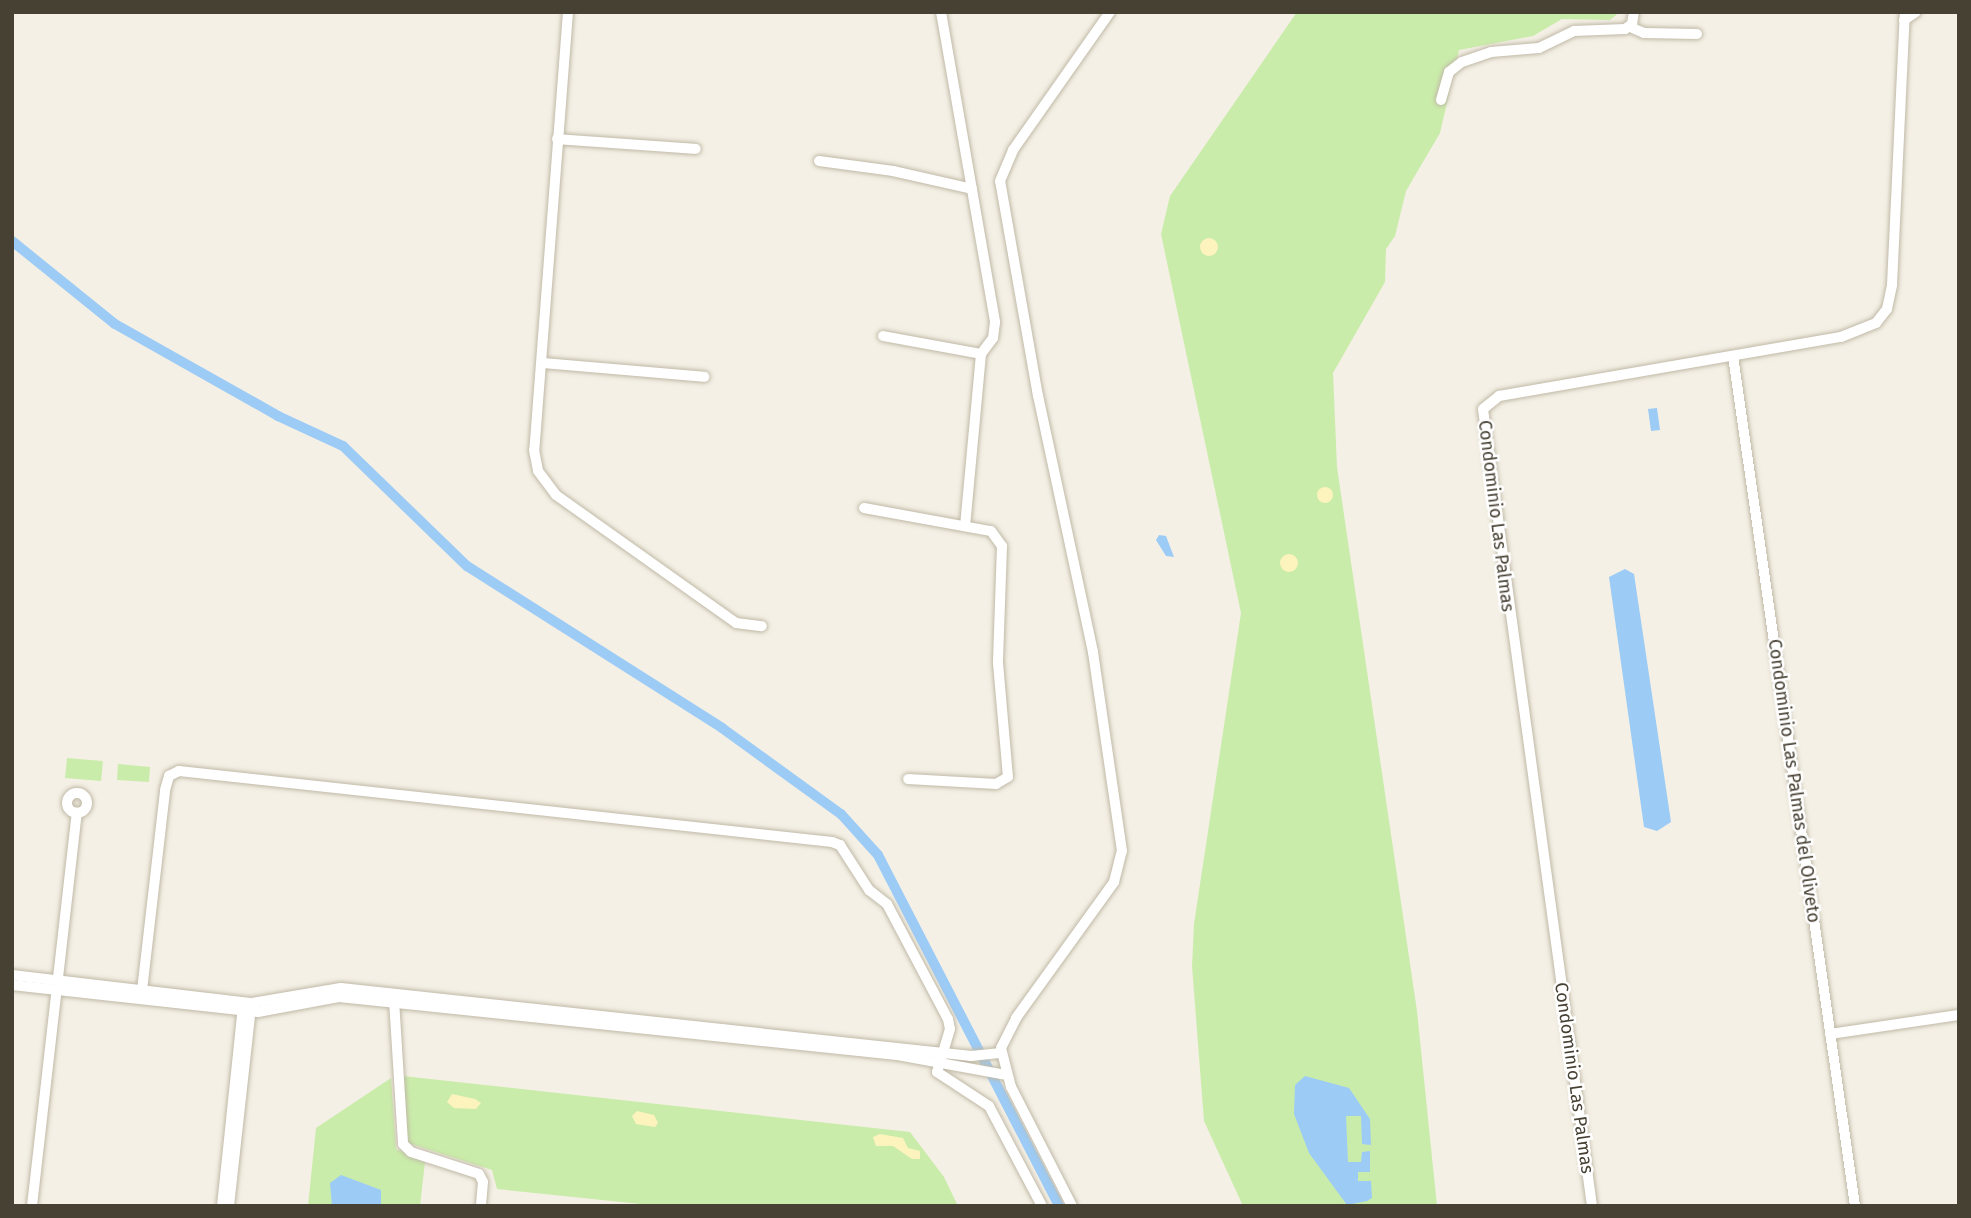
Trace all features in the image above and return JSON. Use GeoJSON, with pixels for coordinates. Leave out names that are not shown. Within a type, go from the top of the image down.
{"type":"FeatureCollection","features":[{"type":"Feature","properties":{"kind":"street"},"geometry":{"type":"LineString","coordinates":[[568,12],[556,139],[534,450],[538,471],[550,489],[736,623],[762,626]]}},
{"type":"Feature","properties":{"kind":"street"},"geometry":{"type":"LineString","coordinates":[[942,12],[995,322],[993,338],[981,354],[965,526]]}},
{"type":"Feature","properties":{"kind":"street"},"geometry":{"type":"LineString","coordinates":[[1072,1206],[1006,1074],[1001,1053],[1016,1018],[1114,882],[1122,851],[1093,652],[1040,409],[1000,187],[1010,156],[1110,12]]}},
{"type":"Feature","properties":{"kind":"street"},"geometry":{"type":"LineString","coordinates":[[1630,27],[1634,12]]}},
{"type":"Feature","properties":{"kind":"street","name":"Condominio Las Palmas"},"geometry":{"type":"LineString","coordinates":[[1592,1206],[1482,418],[1489,400],[1499,396],[1855,333],[1876,323],[1887,309],[1904,16],[1916,12]]}},
{"type":"Feature","properties":{"kind":"street"},"geometry":{"type":"LineString","coordinates":[[1441,100],[1449,72],[1462,62],[1491,52],[1539,48],[1574,31],[1630,27],[1644,33],[1697,34]]}},
{"type":"Feature","properties":{"kind":"street"},"geometry":{"type":"LineString","coordinates":[[556,139],[696,149]]}},
{"type":"Feature","properties":{"kind":"street"},"geometry":{"type":"LineString","coordinates":[[819,161],[893,171],[972,189]]}},
{"type":"Feature","properties":{"kind":"street"},"geometry":{"type":"LineString","coordinates":[[883,336],[981,354]]}},
{"type":"Feature","properties":{"kind":"street","name":"Condominio Las Palmas del Oliveto"},"geometry":{"type":"LineString","coordinates":[[1733,356],[1855,1206]]}},
{"type":"Feature","properties":{"kind":"street"},"geometry":{"type":"LineString","coordinates":[[542,363],[704,377]]}},
{"type":"Feature","properties":{"kind":"street"},"geometry":{"type":"LineString","coordinates":[[864,508],[994,533],[1002,546],[998,663],[1009,773],[996,784],[908,779]]}},
{"type":"Feature","properties":{"kind":"street"},"geometry":{"type":"LineString","coordinates":[[142,994],[165,790],[169,776],[179,771],[832,842],[840,845],[869,890],[887,904],[948,1019],[937,1065],[940,1076],[992,1109],[1042,1206]]}},
{"type":"Feature","properties":{"kind":"street"},"geometry":{"type":"LineString","coordinates":[[32,1206],[77,813]]}},
{"type":"Feature","properties":{"kind":"street"},"geometry":{"type":"LineString","coordinates":[[12,975],[56,985]]}},
{"type":"Feature","properties":{"kind":"street"},"geometry":{"type":"LineString","coordinates":[[12,985],[56,985],[247,1006],[334,997],[395,999],[942,1051],[971,1056],[1001,1053]]}},
{"type":"Feature","properties":{"kind":"street"},"geometry":{"type":"LineString","coordinates":[[395,999],[897,1055],[937,1065],[992,1070],[1006,1074]]}},
{"type":"Feature","properties":{"kind":"street"},"geometry":{"type":"LineString","coordinates":[[395,999],[402,1143],[411,1152],[479,1174],[484,1182],[481,1206]]}},
{"type":"Feature","properties":{"kind":"street"},"geometry":{"type":"LineString","coordinates":[[222,1206],[247,1006]]}},
{"type":"Feature","properties":{"kind":"street"},"geometry":{"type":"LineString","coordinates":[[229,1206],[247,1006]]}},
{"type":"Feature","properties":{"kind":"street"},"geometry":{"type":"LineString","coordinates":[[1830,1034],[1959,1015]]}},
{"type":"Feature","properties":{"kind":"green space"},"geometry":{"type":"Polygon","coordinates":[[[1297,12],[1620,12],[1610,20],[1562,19],[1533,36],[1459,50],[1440,133],[1406,191],[1395,236],[1386,249],[1385,282],[1333,373],[1337,467],[1417,1011],[1437,1206],[1243,1206],[1204,1121],[1192,966],[1194,924],[1241,613],[1161,234],[1170,196],[1297,12]]]}},
{"type":"Feature","properties":{"kind":"green space"},"geometry":{"type":"Polygon","coordinates":[[[67,758],[103,761],[101,781],[65,778],[67,758]]]}},
{"type":"Feature","properties":{"kind":"green space"},"geometry":{"type":"Polygon","coordinates":[[[118,764],[150,767],[149,782],[117,780],[118,764]]]}},
{"type":"Feature","properties":{"kind":"green space"},"geometry":{"type":"Polygon","coordinates":[[[403,1076],[910,1132],[944,1177],[958,1206],[660,1206],[497,1189],[492,1170],[408,1143],[403,1076]]]}},
{"type":"Feature","properties":{"kind":"green space"},"geometry":{"type":"Polygon","coordinates":[[[391,1078],[396,1149],[425,1162],[420,1206],[308,1206],[316,1128],[391,1078]]]}},
{"type":"Feature","properties":{"kind":"sand"},"geometry":{"type":"Polygon","coordinates":[[[1209,238],[1215,241],[1218,247],[1215,253],[1209,256],[1203,253],[1200,247],[1203,241],[1209,238]]]}},
{"type":"Feature","properties":{"kind":"sand"},"geometry":{"type":"Polygon","coordinates":[[[1322,487],[1328,487],[1333,495],[1331,501],[1322,503],[1317,498],[1317,492],[1322,487]]]}},
{"type":"Feature","properties":{"kind":"sand"},"geometry":{"type":"Polygon","coordinates":[[[1289,554],[1295,557],[1298,563],[1295,569],[1289,572],[1283,569],[1280,563],[1283,557],[1289,554]]]}},
{"type":"Feature","properties":{"kind":"sand"},"geometry":{"type":"Polygon","coordinates":[[[452,1094],[481,1103],[476,1109],[454,1108],[447,1102],[452,1094]]]}},
{"type":"Feature","properties":{"kind":"sand"},"geometry":{"type":"Polygon","coordinates":[[[637,1111],[654,1115],[658,1123],[655,1127],[636,1124],[632,1116],[637,1111]]]}},
{"type":"Feature","properties":{"kind":"sand"},"geometry":{"type":"Polygon","coordinates":[[[880,1134],[903,1138],[908,1148],[920,1151],[920,1159],[912,1159],[893,1146],[876,1146],[873,1137],[880,1134]]]}},
{"type":"Feature","properties":{"kind":"water"},"geometry":{"type":"Polygon","coordinates":[[[1657,408],[1660,430],[1651,431],[1648,409],[1657,408]]]}},
{"type":"Feature","properties":{"kind":"water"},"geometry":{"type":"Polygon","coordinates":[[[1159,535],[1166,536],[1174,557],[1166,556],[1156,540],[1159,535]]]}},
{"type":"Feature","properties":{"kind":"water"},"geometry":{"type":"Polygon","coordinates":[[[1625,569],[1634,574],[1671,822],[1657,831],[1644,827],[1609,577],[1625,569]]]}},
{"type":"Feature","properties":{"kind":"water"},"geometry":{"type":"Polygon","coordinates":[[[1305,1076],[1349,1088],[1370,1119],[1371,1145],[1362,1144],[1361,1116],[1346,1116],[1348,1162],[1361,1162],[1362,1152],[1370,1151],[1370,1172],[1358,1172],[1358,1181],[1371,1181],[1372,1198],[1367,1201],[1347,1205],[1309,1153],[1294,1114],[1295,1085],[1305,1076]]]}},
{"type":"Feature","properties":{"kind":"water"},"geometry":{"type":"Polygon","coordinates":[[[341,1175],[381,1190],[381,1206],[332,1206],[330,1183],[341,1175]]]}},
{"type":"Feature","properties":{"kind":"waterway"},"geometry":{"type":"LineString","coordinates":[[12,241],[115,324],[278,416],[343,446],[467,566],[722,728],[841,814],[878,855],[1059,1206]]}}]}
